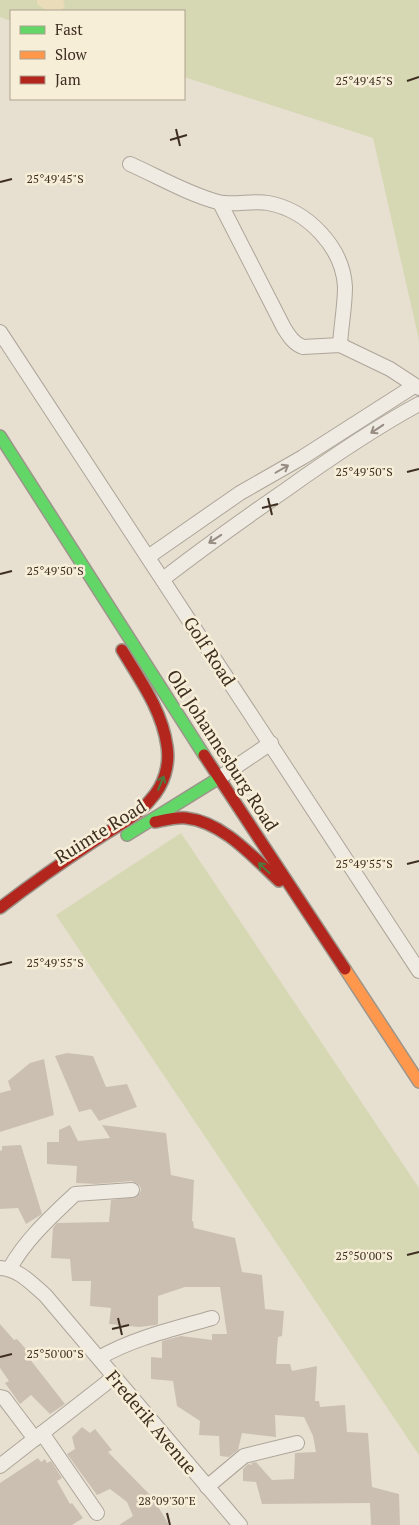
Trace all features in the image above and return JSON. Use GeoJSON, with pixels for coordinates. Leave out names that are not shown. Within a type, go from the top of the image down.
{"type":"FeatureCollection","features":[{"type":"Feature","properties":{"kind":"main road","name":"Old Johannesburg Road"},"geometry":{"type":"LineString","coordinates":[[0,436],[219,778],[419,1082]]}},
{"type":"Feature","properties":{"kind":"main road"},"geometry":{"type":"LineString","coordinates":[[0,908],[33,882],[144,808],[158,791],[166,772],[167,748],[161,724],[152,701],[116,639],[101,606],[96,585]]}},
{"type":"Feature","properties":{"kind":"main road","name":"Ruimte Road"},"geometry":{"type":"LineString","coordinates":[[114,843],[219,778]]}},
{"type":"Feature","properties":{"kind":"main road"},"geometry":{"type":"LineString","coordinates":[[146,823],[186,818],[205,822],[241,848],[300,902]]}},
{"type":"Feature","properties":{"kind":"main road","name":"Ruimte Road"},"geometry":{"type":"LineString","coordinates":[[0,914],[90,858]]}},
{"type":"Feature","properties":{"kind":"street"},"geometry":{"type":"LineString","coordinates":[[130,164],[220,202],[265,202],[282,206],[299,215],[323,236],[340,264],[344,288],[340,345]]}},
{"type":"Feature","properties":{"kind":"street"},"geometry":{"type":"LineString","coordinates":[[148,557],[240,494],[416,387],[390,369],[340,345],[303,347],[292,340],[284,328],[220,202]]}},
{"type":"Feature","properties":{"kind":"street","name":"Golf Road"},"geometry":{"type":"LineString","coordinates":[[0,332],[419,971]]}},
{"type":"Feature","properties":{"kind":"street"},"geometry":{"type":"LineString","coordinates":[[163,579],[209,543],[314,470],[419,404]]}},
{"type":"Feature","properties":{"kind":"street"},"geometry":{"type":"LineString","coordinates":[[219,778],[270,743]]}},
{"type":"Feature","properties":{"kind":"street"},"geometry":{"type":"LineString","coordinates":[[5,1268],[34,1233],[75,1194],[132,1190]]}},
{"type":"Feature","properties":{"kind":"street","name":"Frederik Avenue"},"geometry":{"type":"LineString","coordinates":[[5,1268],[24,1276],[45,1295],[240,1525]]}},
{"type":"Feature","properties":{"kind":"street"},"geometry":{"type":"LineString","coordinates":[[98,1358],[136,1341],[212,1318]]}},
{"type":"Feature","properties":{"kind":"street"},"geometry":{"type":"LineString","coordinates":[[0,1466],[114,1377]]}},
{"type":"Feature","properties":{"kind":"street"},"geometry":{"type":"LineString","coordinates":[[0,1397],[4,1398],[38,1436],[97,1513]]}},
{"type":"Feature","properties":{"kind":"street"},"geometry":{"type":"LineString","coordinates":[[207,1487],[244,1456],[297,1443]]}},
{"type":"Feature","properties":{"kind":"green space"},"geometry":{"type":"Polygon","coordinates":[[[0,0],[419,0],[419,340],[373,138],[185,77],[185,10],[10,10],[10,21],[0,17],[0,0]]]}},
{"type":"Feature","properties":{"kind":"green space"},"geometry":{"type":"Polygon","coordinates":[[[181,833],[419,1188],[419,1455],[56,915],[181,833]]]}},
{"type":"Feature","properties":{"kind":"sand"},"geometry":{"type":"Polygon","coordinates":[[[37,0],[65,0],[63,1],[65,7],[61,10],[46,10],[37,4],[37,0]]]}},
{"type":"Feature","properties":{"kind":"building"},"geometry":{"type":"Polygon","coordinates":[[[67,1053],[93,1056],[106,1087],[127,1084],[137,1107],[99,1121],[91,1109],[79,1112],[55,1056],[67,1053]]]}},
{"type":"Feature","properties":{"kind":"building"},"geometry":{"type":"Polygon","coordinates":[[[44,1059],[54,1115],[0,1132],[0,1093],[11,1090],[8,1081],[30,1063],[44,1059]]]}},
{"type":"Feature","properties":{"kind":"building"},"geometry":{"type":"Polygon","coordinates":[[[70,1125],[78,1141],[110,1138],[102,1125],[166,1133],[171,1175],[194,1180],[192,1221],[194,1228],[235,1238],[242,1272],[262,1275],[265,1309],[284,1311],[282,1336],[278,1337],[276,1364],[290,1364],[292,1371],[317,1366],[315,1401],[319,1401],[320,1407],[345,1405],[347,1432],[368,1433],[372,1487],[399,1494],[400,1525],[371,1525],[370,1503],[262,1504],[256,1482],[243,1481],[243,1469],[248,1464],[252,1465],[251,1463],[256,1462],[272,1480],[294,1479],[295,1453],[316,1452],[313,1436],[304,1417],[275,1415],[276,1437],[242,1433],[238,1450],[229,1457],[220,1456],[219,1436],[199,1435],[200,1421],[177,1406],[173,1381],[151,1379],[151,1357],[162,1358],[162,1341],[181,1336],[212,1340],[212,1334],[227,1334],[220,1287],[185,1287],[158,1296],[158,1324],[156,1325],[139,1327],[109,1324],[111,1308],[90,1306],[91,1281],[72,1281],[70,1259],[51,1258],[53,1228],[57,1223],[109,1222],[111,1200],[136,1197],[141,1189],[139,1185],[132,1181],[96,1184],[76,1183],[77,1166],[47,1164],[47,1142],[59,1142],[59,1130],[70,1125]]]}},
{"type":"Feature","properties":{"kind":"building"},"geometry":{"type":"Polygon","coordinates":[[[21,1145],[42,1214],[26,1224],[18,1208],[0,1209],[0,1151],[2,1146],[21,1145]]]}},
{"type":"Feature","properties":{"kind":"building"},"geometry":{"type":"Polygon","coordinates":[[[0,1324],[32,1356],[29,1358],[65,1404],[50,1414],[31,1395],[20,1404],[5,1383],[9,1381],[0,1368],[0,1324]]]}},
{"type":"Feature","properties":{"kind":"building"},"geometry":{"type":"Polygon","coordinates":[[[82,1427],[90,1433],[95,1429],[112,1450],[108,1452],[153,1498],[169,1525],[119,1525],[133,1516],[127,1502],[110,1489],[97,1495],[67,1454],[75,1449],[72,1437],[82,1427]]]}},
{"type":"Feature","properties":{"kind":"building"},"geometry":{"type":"Polygon","coordinates":[[[38,1458],[41,1462],[45,1459],[47,1463],[51,1461],[62,1478],[57,1481],[70,1504],[72,1503],[83,1518],[72,1525],[0,1525],[0,1483],[38,1458]]]}},
{"type":"Feature","properties":{"kind":"traffic: fast"},"geometry":{"type":"LineString","coordinates":[[0,436],[204,755]]}},
{"type":"Feature","properties":{"kind":"traffic: fast"},"geometry":{"type":"LineString","coordinates":[[127,835],[219,778]]}},
{"type":"Feature","properties":{"kind":"traffic: slow"},"geometry":{"type":"LineString","coordinates":[[345,969],[419,1082]]}},
{"type":"Feature","properties":{"kind":"traffic: jam"},"geometry":{"type":"LineString","coordinates":[[0,908],[60,864],[132,816],[151,799],[163,781],[168,753],[160,720],[143,684],[122,650]]}},
{"type":"Feature","properties":{"kind":"traffic: jam"},"geometry":{"type":"LineString","coordinates":[[204,755],[345,969]]}},
{"type":"Feature","properties":{"kind":"traffic: jam"},"geometry":{"type":"LineString","coordinates":[[155,822],[174,818],[186,818],[212,826],[237,842],[279,881]]}}]}
